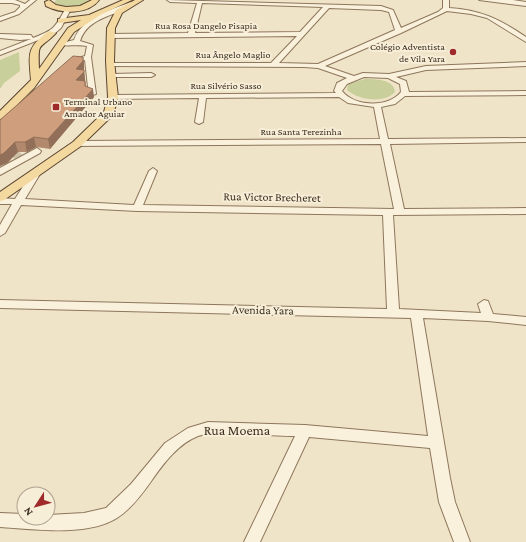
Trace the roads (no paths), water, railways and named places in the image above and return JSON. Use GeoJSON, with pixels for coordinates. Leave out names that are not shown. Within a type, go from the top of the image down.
{"type":"FeatureCollection","features":[{"type":"Feature","properties":{"kind":"main road"},"geometry":{"type":"LineString","coordinates":[[48,1],[49,4],[55,7],[68,9],[88,6],[96,0]]}},
{"type":"Feature","properties":{"kind":"main road"},"geometry":{"type":"LineString","coordinates":[[5,118],[35,80],[71,30],[86,19],[130,0]]}},
{"type":"Feature","properties":{"kind":"main road"},"geometry":{"type":"LineString","coordinates":[[0,197],[77,144],[107,116],[112,105],[111,28],[119,12],[140,0]]}},
{"type":"Feature","properties":{"kind":"main road"},"geometry":{"type":"LineString","coordinates":[[88,6],[98,14],[104,29],[110,36]]}},
{"type":"Feature","properties":{"kind":"main road"},"geometry":{"type":"LineString","coordinates":[[61,21],[98,14]]}},
{"type":"Feature","properties":{"kind":"main road"},"geometry":{"type":"LineString","coordinates":[[35,80],[33,45],[52,33]]}},
{"type":"Feature","properties":{"kind":"street"},"geometry":{"type":"LineString","coordinates":[[1,19],[17,13],[33,0]]}},
{"type":"Feature","properties":{"kind":"street"},"geometry":{"type":"LineString","coordinates":[[77,42],[77,37],[82,30],[98,14],[140,0]]}},
{"type":"Feature","properties":{"kind":"street"},"geometry":{"type":"LineString","coordinates":[[170,0],[328,6],[389,10],[395,17],[399,32]]}},
{"type":"Feature","properties":{"kind":"street"},"geometry":{"type":"LineString","coordinates":[[446,0],[446,9]]}},
{"type":"Feature","properties":{"kind":"street"},"geometry":{"type":"LineString","coordinates":[[482,0],[509,1],[526,4]]}},
{"type":"Feature","properties":{"kind":"street"},"geometry":{"type":"LineString","coordinates":[[0,1],[12,1],[22,4],[23,7]]}},
{"type":"Feature","properties":{"kind":"street"},"geometry":{"type":"LineString","coordinates":[[191,35],[200,1]]}},
{"type":"Feature","properties":{"kind":"street"},"geometry":{"type":"LineString","coordinates":[[274,64],[328,6]]}},
{"type":"Feature","properties":{"kind":"street"},"geometry":{"type":"LineString","coordinates":[[0,36],[20,38],[52,33],[58,28],[68,9]]}},
{"type":"Feature","properties":{"kind":"street"},"geometry":{"type":"LineString","coordinates":[[319,66],[399,32],[446,9],[473,11],[491,16],[526,40]]}},
{"type":"Feature","properties":{"kind":"street","name":"Rua Rosa Dangelo Pisapia"},"geometry":{"type":"LineString","coordinates":[[110,36],[302,34]]}},
{"type":"Feature","properties":{"kind":"street"},"geometry":{"type":"LineString","coordinates":[[20,38],[33,45]]}},
{"type":"Feature","properties":{"kind":"street"},"geometry":{"type":"LineString","coordinates":[[61,44],[77,42],[90,45],[88,56],[92,94]]}},
{"type":"Feature","properties":{"kind":"street"},"geometry":{"type":"LineString","coordinates":[[0,54],[9,50],[33,45]]}},
{"type":"Feature","properties":{"kind":"street"},"geometry":{"type":"LineString","coordinates":[[61,72],[73,61],[88,56]]}},
{"type":"Feature","properties":{"kind":"street","name":"Rua Ângelo Maglio"},"geometry":{"type":"LineString","coordinates":[[111,65],[274,64],[319,66],[353,78]]}},
{"type":"Feature","properties":{"kind":"street"},"geometry":{"type":"LineString","coordinates":[[526,64],[439,67],[389,76],[374,75],[353,78],[340,85],[338,91],[339,95],[346,100],[355,103],[377,105],[392,102],[404,94],[526,93]]}},
{"type":"Feature","properties":{"kind":"street"},"geometry":{"type":"LineString","coordinates":[[112,76],[151,75]]}},
{"type":"Feature","properties":{"kind":"street"},"geometry":{"type":"LineString","coordinates":[[389,76],[403,83],[404,94]]}},
{"type":"Feature","properties":{"kind":"street"},"geometry":{"type":"LineString","coordinates":[[199,122],[203,95]]}},
{"type":"Feature","properties":{"kind":"street","name":"Rua Silvério Sasso"},"geometry":{"type":"LineString","coordinates":[[112,96],[339,95]]}},
{"type":"Feature","properties":{"kind":"street"},"geometry":{"type":"LineString","coordinates":[[377,105],[386,141],[400,212]]}},
{"type":"Feature","properties":{"kind":"street"},"geometry":{"type":"LineString","coordinates":[[0,126],[5,118],[21,108]]}},
{"type":"Feature","properties":{"kind":"street","name":"Rua Santa Terezinha"},"geometry":{"type":"LineString","coordinates":[[77,144],[526,140]]}},
{"type":"Feature","properties":{"kind":"street"},"geometry":{"type":"LineString","coordinates":[[0,172],[37,151]]}},
{"type":"Feature","properties":{"kind":"street"},"geometry":{"type":"LineString","coordinates":[[138,208],[153,171]]}},
{"type":"Feature","properties":{"kind":"street"},"geometry":{"type":"LineString","coordinates":[[0,233],[35,174]]}},
{"type":"Feature","properties":{"kind":"street","name":"Rua Victor Brecheret"},"geometry":{"type":"LineString","coordinates":[[0,201],[18,204],[138,208],[388,212],[526,211]]}},
{"type":"Feature","properties":{"kind":"street"},"geometry":{"type":"LineString","coordinates":[[388,212],[393,312]]}},
{"type":"Feature","properties":{"kind":"street","name":"Avenida Yara"},"geometry":{"type":"LineString","coordinates":[[0,304],[393,312],[488,317],[526,321]]}},
{"type":"Feature","properties":{"kind":"street"},"geometry":{"type":"LineString","coordinates":[[484,304],[488,317]]}},
{"type":"Feature","properties":{"kind":"street"},"geometry":{"type":"LineString","coordinates":[[416,314],[447,502],[462,542]]}},
{"type":"Feature","properties":{"kind":"street","name":"Rua Moema"},"geometry":{"type":"LineString","coordinates":[[0,520],[63,522],[95,518],[110,513],[134,493],[171,445],[183,435],[194,430],[224,427],[305,431],[437,443]]}},
{"type":"Feature","properties":{"kind":"street"},"geometry":{"type":"LineString","coordinates":[[252,542],[305,431]]}},
{"type":"Feature","properties":{"kind":"tunnel"},"geometry":{"type":"LineString","coordinates":[[7,168],[33,141]]}},
{"type":"Feature","properties":{"kind":"place","name":"Colégio Adventista de Vila Yara"},"geometry":{"type":"Point","coordinates":[453,52]}},
{"type":"Feature","properties":{"kind":"place","name":"Terminal Urbano Amador Aguiar"},"geometry":{"type":"Point","coordinates":[56,107]}}]}
